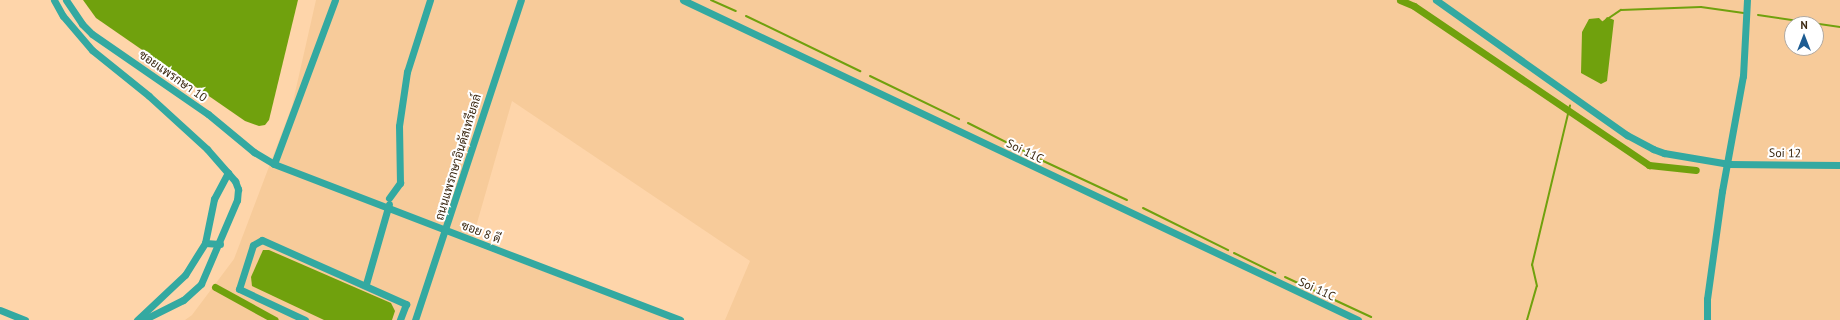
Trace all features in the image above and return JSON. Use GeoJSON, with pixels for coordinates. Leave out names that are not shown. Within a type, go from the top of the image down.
{"type":"FeatureCollection","features":[{"type":"Feature","properties":{"kind":"street"},"geometry":{"type":"LineString","coordinates":[[54,0],[67,22],[92,50],[149,96],[208,149],[228,173],[238,189],[237,200],[220,244],[201,284],[183,300],[143,320]]}},
{"type":"Feature","properties":{"kind":"street","name":"ซอยแพรกษา 10"},"geometry":{"type":"LineString","coordinates":[[66,0],[82,24],[92,34],[214,118],[254,152],[274,164]]}},
{"type":"Feature","properties":{"kind":"street"},"geometry":{"type":"LineString","coordinates":[[274,164],[334,0]]}},
{"type":"Feature","properties":{"kind":"street"},"geometry":{"type":"LineString","coordinates":[[366,284],[389,203],[400,183],[399,126],[407,72],[430,0]]}},
{"type":"Feature","properties":{"kind":"street","name":"ถนนแพรกษาอินดัสเทรียลล์"},"geometry":{"type":"LineString","coordinates":[[415,320],[446,230],[508,33],[521,0]]}},
{"type":"Feature","properties":{"kind":"street","name":"Soi 11C"},"geometry":{"type":"LineString","coordinates":[[682,0],[1358,320]]}},
{"type":"Feature","properties":{"kind":"street","name":"Soi 12"},"geometry":{"type":"LineString","coordinates":[[1436,0],[1643,145],[1664,153],[1729,164],[1840,165]]}},
{"type":"Feature","properties":{"kind":"street"},"geometry":{"type":"LineString","coordinates":[[1707,320],[1707,299],[1743,76],[1747,0]]}},
{"type":"Feature","properties":{"kind":"street","name":"ซอย 8 ดี"},"geometry":{"type":"LineString","coordinates":[[274,164],[389,203],[446,230],[680,320]]}},
{"type":"Feature","properties":{"kind":"street"},"geometry":{"type":"LineString","coordinates":[[137,320],[185,275],[205,244],[214,199],[228,173]]}},
{"type":"Feature","properties":{"kind":"street"},"geometry":{"type":"LineString","coordinates":[[305,320],[239,289],[253,245],[262,240],[366,284],[406,304],[400,320]]}},
{"type":"Feature","properties":{"kind":"street"},"geometry":{"type":"LineString","coordinates":[[205,244],[220,244]]}},
{"type":"Feature","properties":{"kind":"street"},"geometry":{"type":"LineString","coordinates":[[0,310],[25,320]]}},
{"type":"Feature","properties":{"kind":"shaded area"},"geometry":{"type":"Polygon","coordinates":[[[83,0],[298,0],[269,120],[265,125],[259,126],[245,121],[96,18],[83,0]]]}},
{"type":"Feature","properties":{"kind":"shaded area"},"geometry":{"type":"Polygon","coordinates":[[[316,0],[1840,0],[1840,320],[725,320],[750,261],[512,101],[471,244],[673,320],[185,320],[192,315],[234,259],[292,106],[316,0]]]}},
{"type":"Feature","properties":{"kind":"shaded area"},"geometry":{"type":"Polygon","coordinates":[[[1607,17],[1614,20],[1607,81],[1601,84],[1581,73],[1582,32],[1589,19],[1599,18],[1603,22],[1607,17]]]}},
{"type":"Feature","properties":{"kind":"shaded area"},"geometry":{"type":"Polygon","coordinates":[[[263,250],[269,250],[391,303],[395,311],[392,320],[324,320],[252,286],[251,277],[263,250]]]}},
{"type":"Feature","properties":{"kind":"waterway"},"geometry":{"type":"LineString","coordinates":[[711,0],[736,11]]}},
{"type":"Feature","properties":{"kind":"waterway"},"geometry":{"type":"LineString","coordinates":[[1400,0],[1414,6],[1649,165],[1696,170]]}},
{"type":"Feature","properties":{"kind":"waterway"},"geometry":{"type":"LineString","coordinates":[[1603,22],[1621,10],[1701,7],[1744,13]]}},
{"type":"Feature","properties":{"kind":"waterway"},"geometry":{"type":"LineString","coordinates":[[1758,15],[1840,27]]}},
{"type":"Feature","properties":{"kind":"waterway"},"geometry":{"type":"LineString","coordinates":[[746,16],[860,71]]}},
{"type":"Feature","properties":{"kind":"waterway"},"geometry":{"type":"LineString","coordinates":[[870,76],[959,119]]}},
{"type":"Feature","properties":{"kind":"waterway"},"geometry":{"type":"LineString","coordinates":[[1527,320],[1537,286],[1532,265],[1570,105]]}},
{"type":"Feature","properties":{"kind":"waterway"},"geometry":{"type":"LineString","coordinates":[[968,123],[1030,154]]}},
{"type":"Feature","properties":{"kind":"waterway"},"geometry":{"type":"LineString","coordinates":[[1039,159],[1127,200]]}},
{"type":"Feature","properties":{"kind":"waterway"},"geometry":{"type":"LineString","coordinates":[[1143,208],[1228,250]]}},
{"type":"Feature","properties":{"kind":"waterway"},"geometry":{"type":"LineString","coordinates":[[1234,253],[1275,273]]}},
{"type":"Feature","properties":{"kind":"waterway"},"geometry":{"type":"LineString","coordinates":[[1285,277],[1371,317]]}},
{"type":"Feature","properties":{"kind":"waterway"},"geometry":{"type":"LineString","coordinates":[[215,287],[275,320]]}}]}
